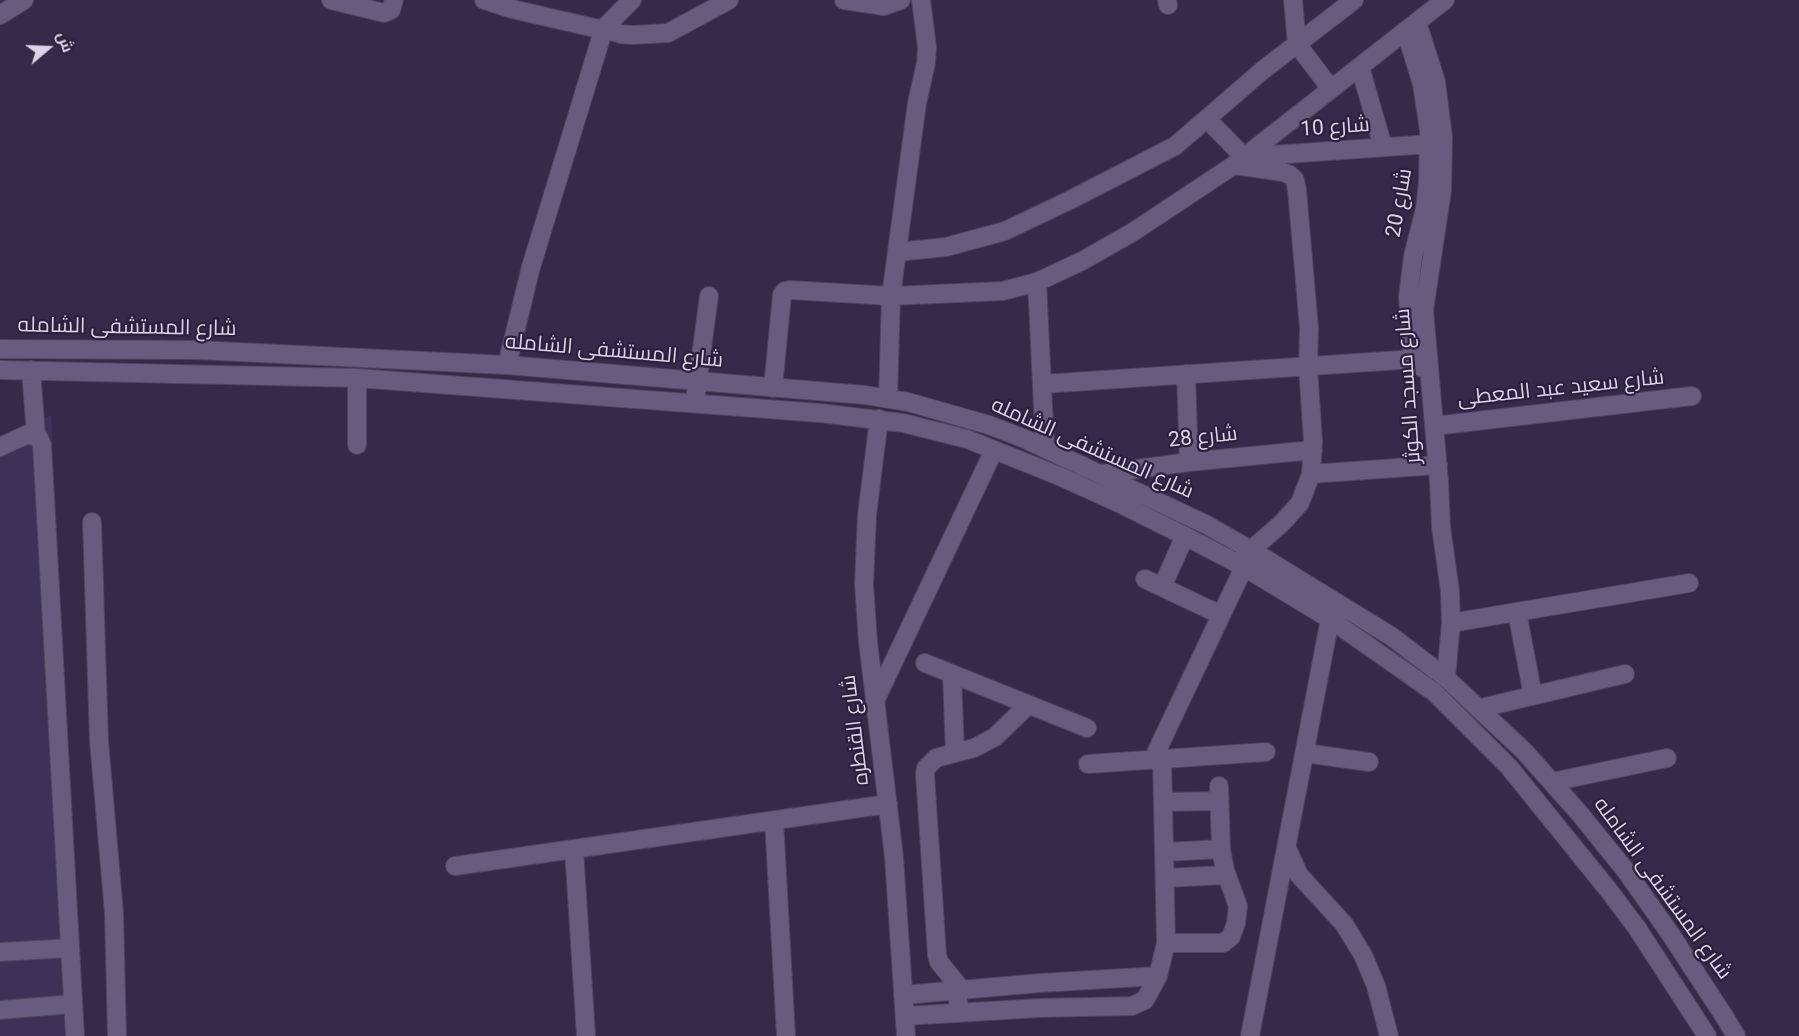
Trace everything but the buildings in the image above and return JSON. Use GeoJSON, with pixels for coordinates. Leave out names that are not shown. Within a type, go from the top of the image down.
{"type":"FeatureCollection","features":[{"type":"Feature","properties":{"kind":"street"},"geometry":{"type":"LineString","coordinates":[[0,15],[24,0]]}},
{"type":"Feature","properties":{"kind":"street"},"geometry":{"type":"LineString","coordinates":[[331,0],[384,13],[391,10],[394,0]]}},
{"type":"Feature","properties":{"kind":"street"},"geometry":{"type":"LineString","coordinates":[[484,0],[512,9],[538,7],[599,29],[604,28],[620,34],[632,35],[668,33],[729,0]]}},
{"type":"Feature","properties":{"kind":"street"},"geometry":{"type":"LineString","coordinates":[[507,365],[531,267],[604,28],[632,0]]}},
{"type":"Feature","properties":{"kind":"street"},"geometry":{"type":"LineString","coordinates":[[844,0],[884,6],[901,0]]}},
{"type":"Feature","properties":{"kind":"street"},"geometry":{"type":"LineString","coordinates":[[888,398],[891,296],[917,103],[926,63],[927,47],[921,0]]}},
{"type":"Feature","properties":{"kind":"street"},"geometry":{"type":"LineString","coordinates":[[1293,0],[1297,44],[1332,89]]}},
{"type":"Feature","properties":{"kind":"street"},"geometry":{"type":"LineString","coordinates":[[897,252],[946,247],[1005,231],[1175,146],[1297,44],[1354,0]]}},
{"type":"Feature","properties":{"kind":"street"},"geometry":{"type":"LineString","coordinates":[[773,388],[782,295],[785,291],[891,296],[1003,291],[1037,282],[1082,261],[1133,232],[1239,161],[1444,0]]}},
{"type":"Feature","properties":{"kind":"street","name":"شارع 20"},"geometry":{"type":"LineString","coordinates":[[1412,27],[1430,144],[1425,208],[1413,256],[1408,297],[1410,334],[1412,352],[1431,378]]}},
{"type":"Feature","properties":{"kind":"street","name":"شارع مسجد الكوثر"},"geometry":{"type":"LineString","coordinates":[[1412,27],[1436,82],[1443,136],[1441,201],[1424,310],[1425,342],[1431,378],[1438,465],[1441,527],[1450,583],[1451,623],[1446,678]]}},
{"type":"Feature","properties":{"kind":"street"},"geometry":{"type":"LineString","coordinates":[[1360,67],[1383,147]]}},
{"type":"Feature","properties":{"kind":"street"},"geometry":{"type":"LineString","coordinates":[[904,1016],[1040,1008],[1132,1006],[1145,1000],[1158,976],[1166,943],[1166,878],[1164,802],[1158,759],[1221,615],[1240,565],[1251,550],[1282,523],[1300,503],[1311,474],[1309,328],[1298,190],[1295,180],[1290,175],[1239,161],[1207,119]]}},
{"type":"Feature","properties":{"kind":"street","name":"شارع 10"},"geometry":{"type":"LineString","coordinates":[[1239,161],[1430,144]]}},
{"type":"Feature","properties":{"kind":"street"},"geometry":{"type":"LineString","coordinates":[[1037,282],[1045,448]]}},
{"type":"Feature","properties":{"kind":"street"},"geometry":{"type":"LineString","coordinates":[[694,404],[709,296]]}},
{"type":"Feature","properties":{"kind":"street","name":"شارع المستشفى الشامله"},"geometry":{"type":"LineString","coordinates":[[0,349],[197,350],[507,365],[888,398],[989,425],[1045,448],[1205,524],[1391,636],[1446,678],[1480,708],[1552,782],[1626,871],[1692,966],[1736,1036]]}},
{"type":"Feature","properties":{"kind":"street"},"geometry":{"type":"LineString","coordinates":[[1043,384],[1416,359]]}},
{"type":"Feature","properties":{"kind":"street","name":"شارع المستشفى الشامله"},"geometry":{"type":"LineString","coordinates":[[0,370],[357,378],[820,412],[879,419],[943,432],[994,450],[1112,500],[1240,565],[1330,619],[1434,692],[1509,767],[1630,919],[1707,1036]]}},
{"type":"Feature","properties":{"kind":"street"},"geometry":{"type":"LineString","coordinates":[[31,370],[36,435],[42,445],[75,1036]]}},
{"type":"Feature","properties":{"kind":"street"},"geometry":{"type":"LineString","coordinates":[[1186,374],[1189,462]]}},
{"type":"Feature","properties":{"kind":"street"},"geometry":{"type":"LineString","coordinates":[[357,378],[357,445]]}},
{"type":"Feature","properties":{"kind":"street","name":"شارع سعيد عبد المعطى"},"geometry":{"type":"LineString","coordinates":[[1434,426],[1692,396]]}},
{"type":"Feature","properties":{"kind":"street","name":"شارع القنطره"},"geometry":{"type":"LineString","coordinates":[[879,419],[864,549],[865,613],[894,857],[906,1036]]}},
{"type":"Feature","properties":{"kind":"street"},"geometry":{"type":"LineString","coordinates":[[0,447],[28,434],[36,435]]}},
{"type":"Feature","properties":{"kind":"street"},"geometry":{"type":"LineString","coordinates":[[875,701],[994,450]]}},
{"type":"Feature","properties":{"kind":"street","name":"شارع 28"},"geometry":{"type":"LineString","coordinates":[[1099,474],[1189,462],[1312,450]]}},
{"type":"Feature","properties":{"kind":"street"},"geometry":{"type":"LineString","coordinates":[[1311,474],[1438,465]]}},
{"type":"Feature","properties":{"kind":"street"},"geometry":{"type":"LineString","coordinates":[[92,522],[99,741],[114,913],[117,1036]]}},
{"type":"Feature","properties":{"kind":"street"},"geometry":{"type":"LineString","coordinates":[[1162,587],[1185,536]]}},
{"type":"Feature","properties":{"kind":"street"},"geometry":{"type":"LineString","coordinates":[[1145,579],[1221,615]]}},
{"type":"Feature","properties":{"kind":"street"},"geometry":{"type":"LineString","coordinates":[[1451,623],[1689,583]]}},
{"type":"Feature","properties":{"kind":"street"},"geometry":{"type":"LineString","coordinates":[[1517,612],[1533,696]]}},
{"type":"Feature","properties":{"kind":"street"},"geometry":{"type":"LineString","coordinates":[[1250,1036],[1330,619]]}},
{"type":"Feature","properties":{"kind":"street"},"geometry":{"type":"LineString","coordinates":[[925,663],[1087,728]]}},
{"type":"Feature","properties":{"kind":"street"},"geometry":{"type":"LineString","coordinates":[[952,674],[955,753]]}},
{"type":"Feature","properties":{"kind":"street"},"geometry":{"type":"LineString","coordinates":[[1480,708],[1625,674]]}},
{"type":"Feature","properties":{"kind":"street"},"geometry":{"type":"LineString","coordinates":[[959,1013],[959,990],[954,977],[939,962],[937,955],[926,768],[936,758],[974,748],[995,737],[1028,705]]}},
{"type":"Feature","properties":{"kind":"street"},"geometry":{"type":"LineString","coordinates":[[1088,764],[1266,752]]}},
{"type":"Feature","properties":{"kind":"street"},"geometry":{"type":"LineString","coordinates":[[1305,753],[1369,762]]}},
{"type":"Feature","properties":{"kind":"street"},"geometry":{"type":"LineString","coordinates":[[1552,782],[1667,758]]}},
{"type":"Feature","properties":{"kind":"street"},"geometry":{"type":"LineString","coordinates":[[1164,802],[1219,794],[1221,849],[1226,875],[1238,906],[1236,923],[1229,940],[1220,943],[1166,943]]}},
{"type":"Feature","properties":{"kind":"street"},"geometry":{"type":"LineString","coordinates":[[455,866],[888,804]]}},
{"type":"Feature","properties":{"kind":"street"},"geometry":{"type":"LineString","coordinates":[[774,820],[786,1036]]}},
{"type":"Feature","properties":{"kind":"street"},"geometry":{"type":"LineString","coordinates":[[1287,848],[1304,883],[1344,924],[1363,955],[1376,986],[1389,1036]]}},
{"type":"Feature","properties":{"kind":"street"},"geometry":{"type":"LineString","coordinates":[[574,849],[586,1036]]}},
{"type":"Feature","properties":{"kind":"street"},"geometry":{"type":"LineString","coordinates":[[1165,852],[1221,849]]}},
{"type":"Feature","properties":{"kind":"street"},"geometry":{"type":"LineString","coordinates":[[1166,878],[1226,875]]}},
{"type":"Feature","properties":{"kind":"street"},"geometry":{"type":"LineString","coordinates":[[0,952],[70,948]]}},
{"type":"Feature","properties":{"kind":"street"},"geometry":{"type":"LineString","coordinates":[[903,995],[1158,976]]}},
{"type":"Feature","properties":{"kind":"street"},"geometry":{"type":"LineString","coordinates":[[1068,981],[1069,1008]]}},
{"type":"Feature","properties":{"kind":"street"},"geometry":{"type":"LineString","coordinates":[[1040,983],[1040,1008]]}},
{"type":"Feature","properties":{"kind":"street"},"geometry":{"type":"LineString","coordinates":[[989,987],[991,1011]]}},
{"type":"Feature","properties":{"kind":"street"},"geometry":{"type":"LineString","coordinates":[[0,1010],[73,1004]]}},
{"type":"Feature","properties":{"kind":"shaded area"},"geometry":{"type":"Polygon","coordinates":[[[51,415],[83,1036],[0,1036],[0,437],[51,415]]]}}]}
